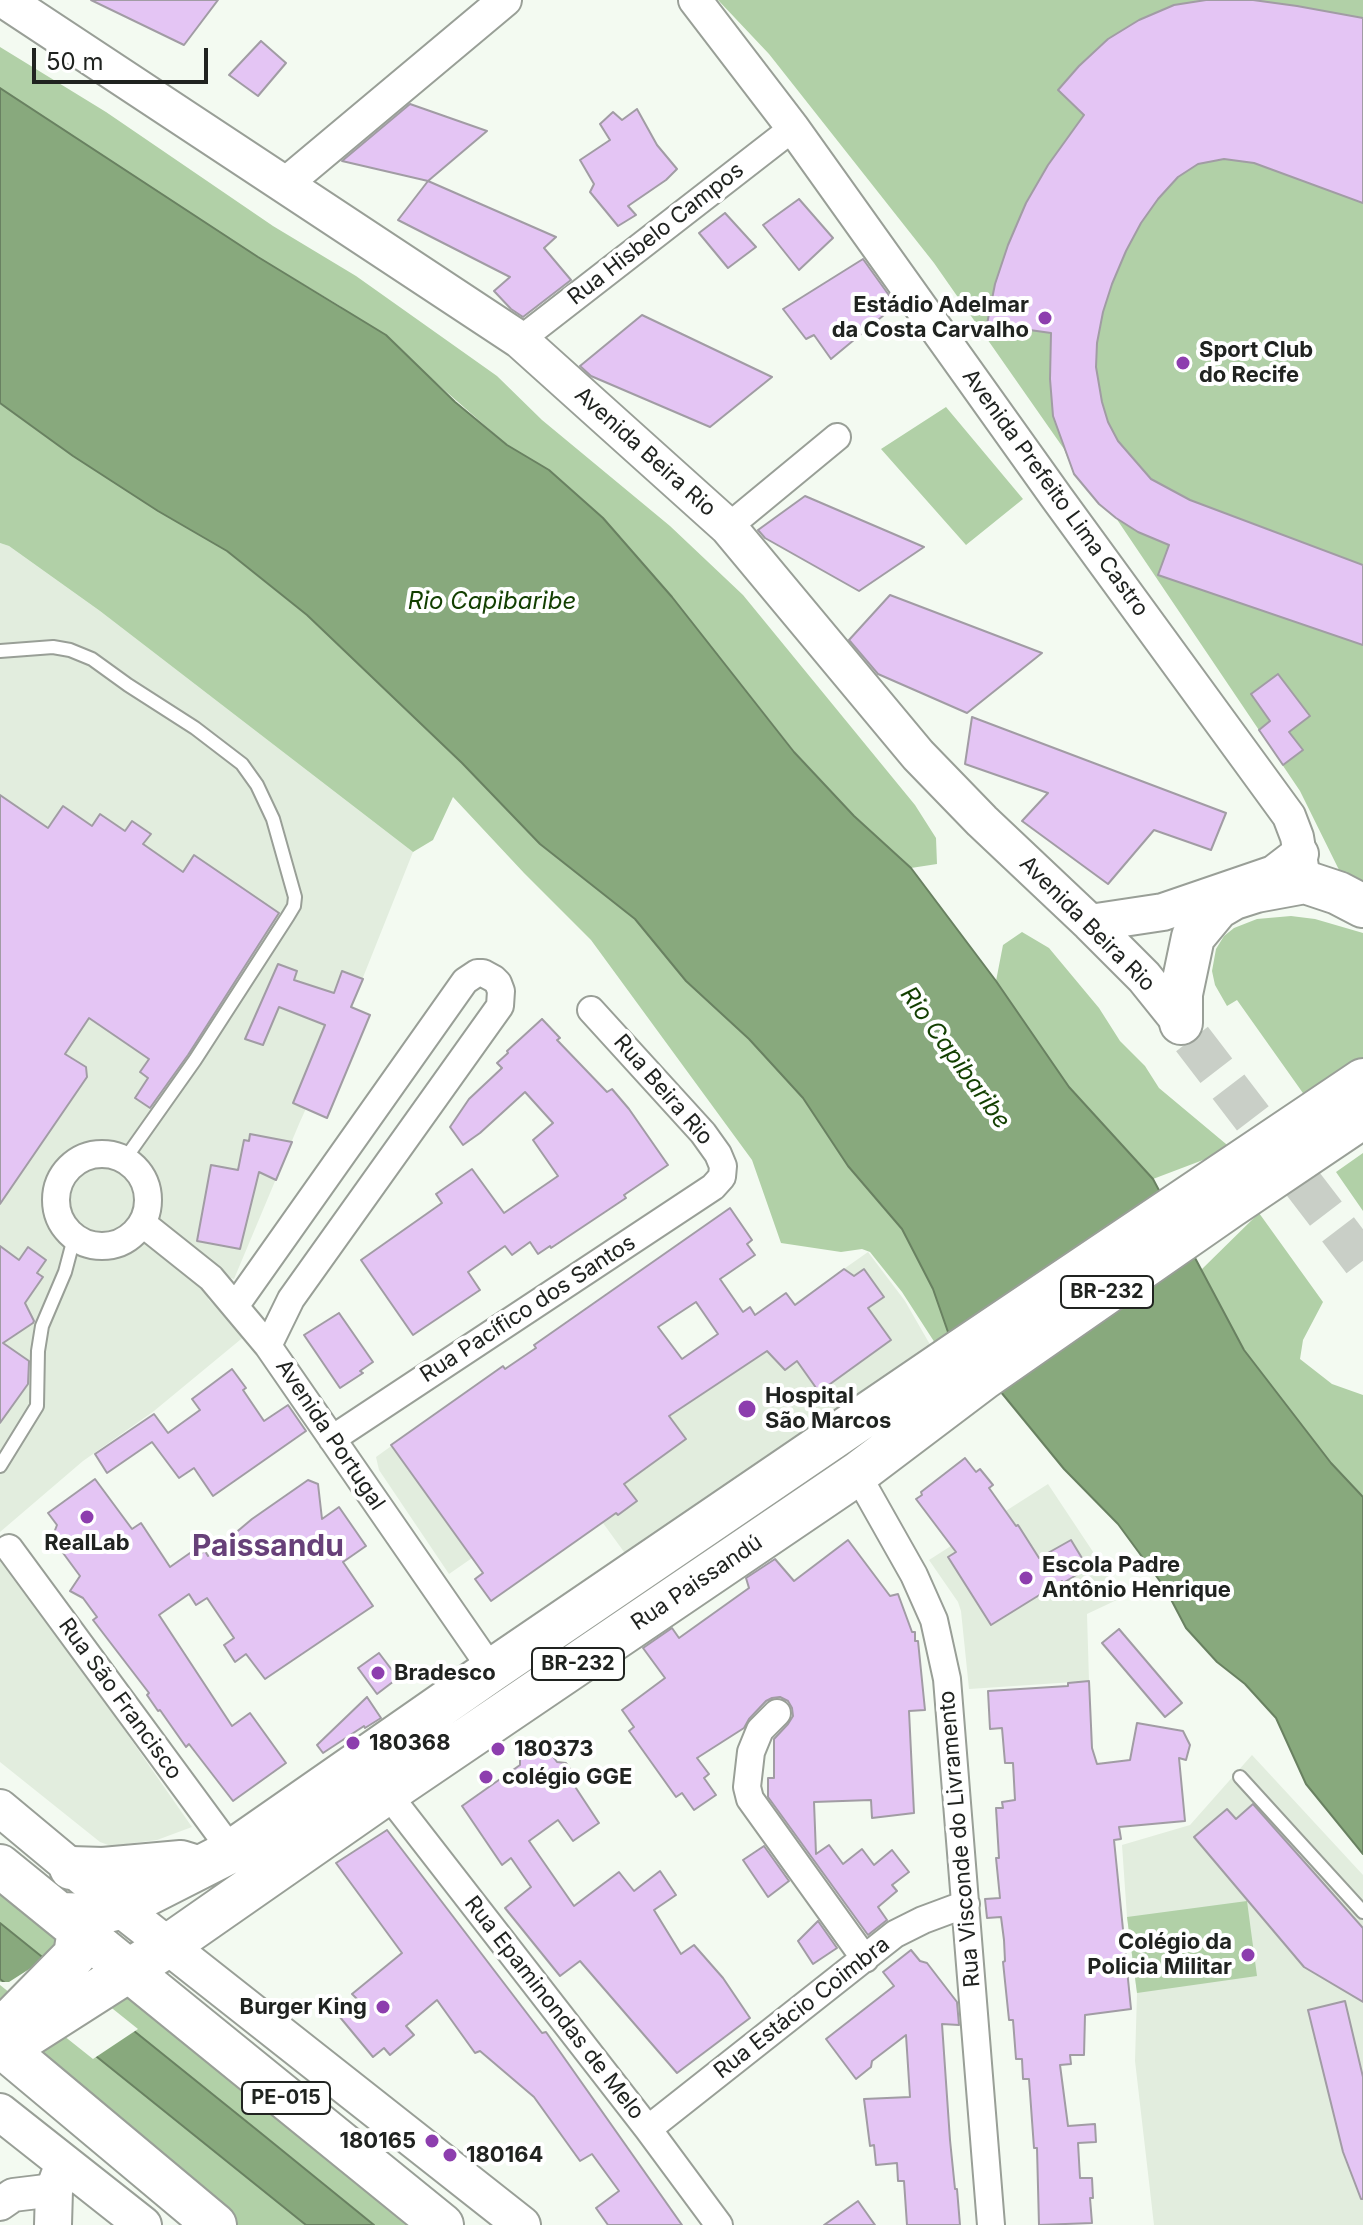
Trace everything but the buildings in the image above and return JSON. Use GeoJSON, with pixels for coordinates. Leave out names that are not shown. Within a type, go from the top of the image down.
{"type":"FeatureCollection","features":[{"type":"Feature","properties":{"kind":"highway"},"geometry":{"type":"LineString","coordinates":[[1181,1023],[1181,994],[1193,937],[1217,908],[1302,868],[1363,906]]}},
{"type":"Feature","properties":{"kind":"highway","name":"BR-232"},"geometry":{"type":"LineString","coordinates":[[972,1365],[1220,1195],[1363,1080]]}},
{"type":"Feature","properties":{"kind":"highway","name":"BR-232"},"geometry":{"type":"LineString","coordinates":[[1220,1195],[1363,1117]]}},
{"type":"Feature","properties":{"kind":"highway","name":"Rua Paissandú"},"geometry":{"type":"LineString","coordinates":[[169,1945],[857,1474],[972,1365]]}},
{"type":"Feature","properties":{"kind":"highway","name":"Rua Paissandú"},"geometry":{"type":"LineString","coordinates":[[215,1859],[492,1670],[972,1365]]}},
{"type":"Feature","properties":{"kind":"highway"},"geometry":{"type":"LineString","coordinates":[[71,1868],[103,1869],[215,1859]]}},
{"type":"Feature","properties":{"kind":"highway","name":"BR-232"},"geometry":{"type":"LineString","coordinates":[[71,1933],[92,1915],[120,1908],[215,1859]]}},
{"type":"Feature","properties":{"kind":"highway","name":"PE-015"},"geometry":{"type":"LineString","coordinates":[[1,1865],[120,1977],[183,2013],[442,2225]]}},
{"type":"Feature","properties":{"kind":"highway"},"geometry":{"type":"LineString","coordinates":[[71,1933],[6,2041],[215,2225]]}},
{"type":"Feature","properties":{"kind":"highway","name":"BR-232"},"geometry":{"type":"LineString","coordinates":[[6,2041],[120,1977],[169,1945]]}},
{"type":"Feature","properties":{"kind":"main road","name":"Avenida Beira Rio"},"geometry":{"type":"LineString","coordinates":[[5,0],[520,340],[728,527],[918,755],[1144,977],[1181,1023]]}},
{"type":"Feature","properties":{"kind":"main road"},"geometry":{"type":"LineString","coordinates":[[1090,923],[1163,912],[1274,874],[1302,868]]}},
{"type":"Feature","properties":{"kind":"main road"},"geometry":{"type":"LineString","coordinates":[[0,1808],[120,1908],[522,2225]]}},
{"type":"Feature","properties":{"kind":"main road"},"geometry":{"type":"LineString","coordinates":[[0,2112],[57,2193],[143,2225]]}},
{"type":"Feature","properties":{"kind":"street"},"geometry":{"type":"LineString","coordinates":[[284,185],[505,0]]}},
{"type":"Feature","properties":{"kind":"street","name":"Avenida Prefeito Lima Castro"},"geometry":{"type":"LineString","coordinates":[[695,0],[793,128],[1289,816],[1302,868]]}},
{"type":"Feature","properties":{"kind":"street","name":"Rua Hisbelo Campos"},"geometry":{"type":"LineString","coordinates":[[520,340],[793,128]]}},
{"type":"Feature","properties":{"kind":"street"},"geometry":{"type":"LineString","coordinates":[[728,527],[837,437]]}},
{"type":"Feature","properties":{"kind":"street"},"geometry":{"type":"LineString","coordinates":[[236,1305],[465,981],[477,973],[494,979],[501,991],[500,1006],[291,1299],[268,1346]]}},
{"type":"Feature","properties":{"kind":"street","name":"Rua Beira Rio"},"geometry":{"type":"LineString","coordinates":[[591,1010],[703,1133],[718,1154],[723,1166],[722,1177]]}},
{"type":"Feature","properties":{"kind":"street"},"geometry":{"type":"LineString","coordinates":[[94,1154],[110,1154],[125,1159],[137,1169],[145,1182],[148,1198],[142,1223],[130,1236],[109,1246],[91,1245],[74,1238],[63,1227],[57,1213],[55,1197],[59,1182],[67,1169],[80,1159],[94,1154]]}},
{"type":"Feature","properties":{"kind":"street","name":"Rua Pacífico dos Santos"},"geometry":{"type":"LineString","coordinates":[[332,1439],[713,1187],[722,1177]]}},
{"type":"Feature","properties":{"kind":"street","name":"Avenida Portugal"},"geometry":{"type":"LineString","coordinates":[[142,1223],[200,1268],[236,1305],[268,1346],[492,1670]]}},
{"type":"Feature","properties":{"kind":"street","name":"Rua Visconde do Livramento"},"geometry":{"type":"LineString","coordinates":[[857,1474],[914,1575],[934,1620],[947,1679],[991,2225]]}},
{"type":"Feature","properties":{"kind":"street","name":"Rua São Francisco"},"geometry":{"type":"LineString","coordinates":[[9,1548],[215,1859]]}},
{"type":"Feature","properties":{"kind":"street"},"geometry":{"type":"LineString","coordinates":[[777,1713],[760,1730],[751,1752],[747,1787],[750,1799],[865,1959]]}},
{"type":"Feature","properties":{"kind":"street","name":"Rua Epaminondas de Melo"},"geometry":{"type":"LineString","coordinates":[[387,1793],[719,2225]]}},
{"type":"Feature","properties":{"kind":"street","name":"Rua Estácio Coimbra"},"geometry":{"type":"LineString","coordinates":[[648,2129],[895,1934],[966,1904]]}},
{"type":"Feature","properties":{"kind":"street"},"geometry":{"type":"LineString","coordinates":[[0,2204],[13,2195],[57,2193]]}},
{"type":"Feature","properties":{"kind":"lane"},"geometry":{"type":"LineString","coordinates":[[0,651],[53,647],[92,659],[195,728],[242,764],[257,785],[273,819],[295,897],[288,916],[195,1060],[125,1159]]}},
{"type":"Feature","properties":{"kind":"lane"},"geometry":{"type":"LineString","coordinates":[[0,1466],[37,1406],[38,1351],[42,1326],[65,1272],[74,1238]]}},
{"type":"Feature","properties":{"kind":"lane"},"geometry":{"type":"LineString","coordinates":[[1240,1777],[1363,1912]]}},
{"type":"Feature","properties":{"kind":"shaded area","name":"Sport Club do Recife"},"geometry":{"type":"Polygon","coordinates":[[[718,0],[1363,0],[1363,889],[1344,880],[1300,791],[1116,518],[1099,504],[1074,474],[1064,449],[934,263],[769,54],[718,0]]]}},
{"type":"Feature","properties":{"kind":"shaded area"},"geometry":{"type":"Polygon","coordinates":[[[0,47],[106,112],[273,226],[356,276],[497,376],[542,420],[670,526],[743,595],[915,805],[936,838],[937,864],[911,868],[854,816],[794,751],[672,597],[603,518],[549,470],[507,445],[425,373],[340,306],[258,257],[0,88],[0,47]]]}},
{"type":"Feature","properties":{"kind":"shaded area"},"geometry":{"type":"Polygon","coordinates":[[[0,403],[73,456],[227,551],[307,615],[462,763],[540,844],[635,919],[686,981],[749,1039],[803,1098],[848,1166],[902,1229],[933,1289],[948,1332],[935,1343],[902,1292],[870,1252],[862,1249],[841,1252],[781,1243],[752,1160],[591,940],[453,797],[433,840],[413,852],[100,611],[9,546],[0,543],[0,403]]]}},
{"type":"Feature","properties":{"kind":"shaded area"},"geometry":{"type":"Polygon","coordinates":[[[946,407],[1023,499],[966,545],[881,449],[946,407]]]}},
{"type":"Feature","properties":{"kind":"shaded area"},"geometry":{"type":"Polygon","coordinates":[[[0,543],[9,546],[100,611],[413,852],[348,1015],[234,1279],[217,1273],[217,1291],[208,1299],[246,1335],[154,1411],[83,1461],[0,1532],[0,543]]]}},
{"type":"Feature","properties":{"kind":"shaded area"},"geometry":{"type":"Polygon","coordinates":[[[1291,916],[1315,919],[1363,933],[1363,1068],[1310,1103],[1237,1000],[1227,1006],[1215,985],[1212,971],[1216,949],[1234,928],[1257,919],[1291,916]]]}},
{"type":"Feature","properties":{"kind":"shaded area"},"geometry":{"type":"Polygon","coordinates":[[[1022,932],[1049,948],[1099,1008],[1120,1041],[1145,1066],[1159,1088],[1232,1149],[1153,1179],[1069,1087],[996,981],[1003,945],[1022,932]]]}},
{"type":"Feature","properties":{"kind":"shaded area"},"geometry":{"type":"Polygon","coordinates":[[[1363,1153],[1363,1211],[1336,1172],[1363,1153]]]}},
{"type":"Feature","properties":{"kind":"shaded area"},"geometry":{"type":"Polygon","coordinates":[[[1259,1213],[1323,1302],[1303,1340],[1300,1359],[1332,1384],[1363,1395],[1363,1497],[1331,1463],[1244,1350],[1201,1270],[1259,1213]]]}},
{"type":"Feature","properties":{"kind":"shaded area","name":"Hospital São Marcos"},"geometry":{"type":"Polygon","coordinates":[[[868,1252],[905,1301],[932,1348],[627,1556],[576,1486],[449,1574],[379,1470],[376,1457],[493,1373],[563,1466],[868,1252]]]}},
{"type":"Feature","properties":{"kind":"shaded area","name":"Escola Padre Antônio Henrique"},"geometry":{"type":"Polygon","coordinates":[[[1048,1484],[1123,1597],[1087,1614],[1089,1681],[969,1689],[961,1611],[929,1560],[1048,1484]]]}},
{"type":"Feature","properties":{"kind":"shaded area"},"geometry":{"type":"Polygon","coordinates":[[[0,1559],[77,1662],[192,1827],[157,1840],[111,1846],[100,1842],[0,1762],[0,1559]]]}},
{"type":"Feature","properties":{"kind":"shaded area","name":"Colégio da Policia Militar"},"geometry":{"type":"Polygon","coordinates":[[[1252,1755],[1363,1875],[1363,2225],[1154,2225],[1135,2061],[1137,1993],[1122,1845],[1190,1825],[1252,1755]]]}},
{"type":"Feature","properties":{"kind":"shaded area"},"geometry":{"type":"Polygon","coordinates":[[[0,1866],[442,2225],[215,2225],[0,2045],[0,1866]]]}},
{"type":"Feature","properties":{"kind":"shaded area"},"geometry":{"type":"Polygon","coordinates":[[[1247,1901],[1257,1976],[1137,1993],[1127,1917],[1247,1901]]]}},
{"type":"Feature","properties":{"kind":"water","name":"Rio Capibaribe"},"geometry":{"type":"Polygon","coordinates":[[[0,88],[258,257],[386,335],[455,402],[507,445],[549,470],[603,518],[672,597],[794,752],[854,816],[911,868],[996,981],[1069,1087],[1153,1179],[1244,1350],[1331,1463],[1363,1497],[1363,1854],[1306,1784],[1276,1718],[1186,1628],[1165,1588],[1118,1524],[1064,1469],[948,1332],[933,1289],[902,1229],[848,1166],[803,1098],[749,1039],[686,981],[635,919],[540,844],[462,763],[307,615],[227,551],[73,456],[0,403],[0,88]]]}},
{"type":"Feature","properties":{"kind":"water"},"geometry":{"type":"Polygon","coordinates":[[[0,1923],[374,2225],[306,2225],[0,1979],[0,1923]]]}},
{"type":"Feature","properties":{"kind":"pier"},"geometry":{"type":"Polygon","coordinates":[[[48,1957],[138,2029],[93,2059],[0,1985],[0,1982],[9,1982],[48,1957]]]}},
{"type":"Feature","properties":{"kind":"tunnel"},"geometry":{"type":"LineString","coordinates":[[1192,1039],[1363,1262]]}},
{"type":"Feature","properties":{"kind":"place","name":"Estádio Adelmar da Costa Carvalho"},"geometry":{"type":"Point","coordinates":[1045,318]}},
{"type":"Feature","properties":{"kind":"place","name":"Sport Club do Recife"},"geometry":{"type":"Point","coordinates":[1183,363]}},
{"type":"Feature","properties":{"kind":"place","name":"Hospital São Marcos"},"geometry":{"type":"Point","coordinates":[747,1409]}},
{"type":"Feature","properties":{"kind":"place","name":"RealLab"},"geometry":{"type":"Point","coordinates":[87,1517]}},
{"type":"Feature","properties":{"kind":"place","name":"Escola Padre Antônio Henrique"},"geometry":{"type":"Point","coordinates":[1026,1578]}},
{"type":"Feature","properties":{"kind":"place","name":"Bradesco"},"geometry":{"type":"Point","coordinates":[378,1673]}},
{"type":"Feature","properties":{"kind":"place","name":"180368"},"geometry":{"type":"Point","coordinates":[353,1743]}},
{"type":"Feature","properties":{"kind":"place","name":"180373"},"geometry":{"type":"Point","coordinates":[498,1749]}},
{"type":"Feature","properties":{"kind":"place","name":"colégio GGE"},"geometry":{"type":"Point","coordinates":[486,1777]}},
{"type":"Feature","properties":{"kind":"place","name":"Colégio da Policia Militar"},"geometry":{"type":"Point","coordinates":[1248,1955]}},
{"type":"Feature","properties":{"kind":"place","name":"Burger King"},"geometry":{"type":"Point","coordinates":[383,2007]}},
{"type":"Feature","properties":{"kind":"place","name":"180165"},"geometry":{"type":"Point","coordinates":[432,2141]}},
{"type":"Feature","properties":{"kind":"place","name":"180164"},"geometry":{"type":"Point","coordinates":[450,2155]}},
{"type":"Feature","properties":{"kind":"district","name":"Paissandu"},"geometry":{"type":"Point","coordinates":[268,1547]}}]}
